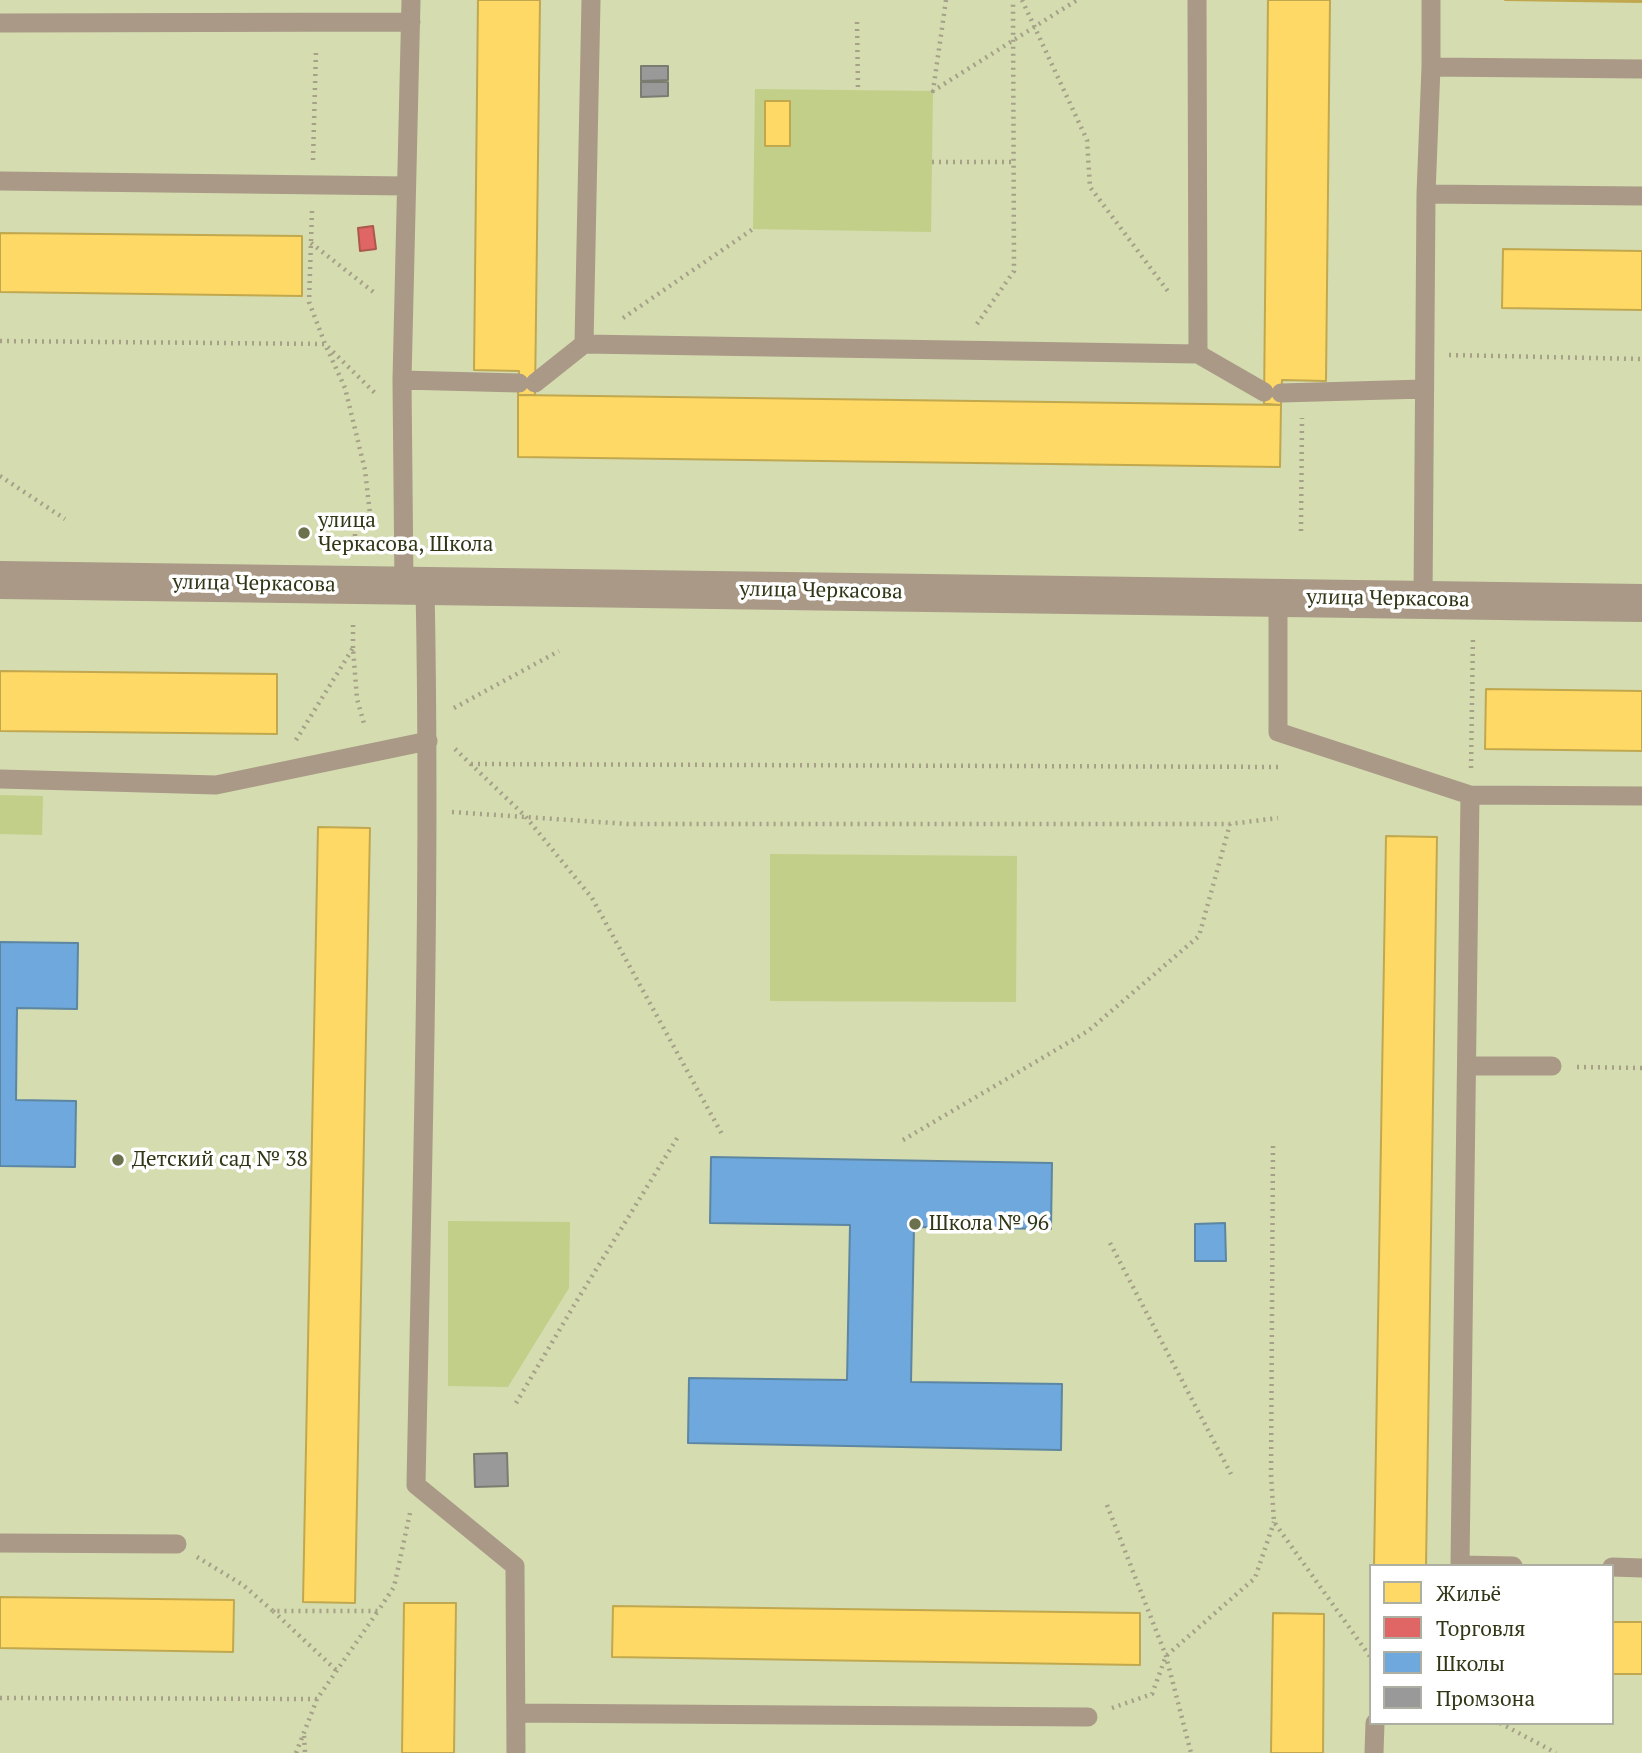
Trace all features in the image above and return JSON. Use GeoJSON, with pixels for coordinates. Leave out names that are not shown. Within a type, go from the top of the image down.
{"type":"FeatureCollection","features":[{"type":"Feature","properties":{"kind":"street","name":"улица Черкасова"},"geometry":{"type":"LineString","coordinates":[[0,580],[1642,603]]}},
{"type":"Feature","properties":{"kind":"lane"},"geometry":{"type":"LineString","coordinates":[[411,0],[402,421],[427,732],[424,1128],[416,1485],[515,1566],[516,1753]]}},
{"type":"Feature","properties":{"kind":"lane"},"geometry":{"type":"LineString","coordinates":[[584,344],[591,0]]}},
{"type":"Feature","properties":{"kind":"lane"},"geometry":{"type":"LineString","coordinates":[[1197,0],[1198,354]]}},
{"type":"Feature","properties":{"kind":"lane"},"geometry":{"type":"LineString","coordinates":[[1423,600],[1426,194],[1432,0]]}},
{"type":"Feature","properties":{"kind":"lane"},"geometry":{"type":"LineString","coordinates":[[0,23],[411,22]]}},
{"type":"Feature","properties":{"kind":"lane"},"geometry":{"type":"LineString","coordinates":[[1431,67],[1642,69]]}},
{"type":"Feature","properties":{"kind":"lane"},"geometry":{"type":"LineString","coordinates":[[0,181],[406,186]]}},
{"type":"Feature","properties":{"kind":"lane"},"geometry":{"type":"LineString","coordinates":[[1426,194],[1642,196]]}},
{"type":"Feature","properties":{"kind":"lane"},"geometry":{"type":"LineString","coordinates":[[402,380],[527,383],[584,344],[1198,354],[1273,392],[1424,389]]}},
{"type":"Feature","properties":{"kind":"lane"},"geometry":{"type":"LineString","coordinates":[[1278,598],[1278,732],[1470,795],[1642,796]]}},
{"type":"Feature","properties":{"kind":"lane"},"geometry":{"type":"LineString","coordinates":[[0,779],[216,785],[372,753],[427,732]]}},
{"type":"Feature","properties":{"kind":"lane"},"geometry":{"type":"LineString","coordinates":[[1460,1564],[1470,795]]}},
{"type":"Feature","properties":{"kind":"lane"},"geometry":{"type":"LineString","coordinates":[[1467,1066],[1552,1066]]}},
{"type":"Feature","properties":{"kind":"lane"},"geometry":{"type":"LineString","coordinates":[[0,1543],[177,1544]]}},
{"type":"Feature","properties":{"kind":"lane"},"geometry":{"type":"LineString","coordinates":[[1614,1567],[1642,1568]]}},
{"type":"Feature","properties":{"kind":"lane"},"geometry":{"type":"LineString","coordinates":[[516,1713],[1088,1717]]}},
{"type":"Feature","properties":{"kind":"lane"},"geometry":{"type":"LineString","coordinates":[[1374,1753],[1375,1725]]}},
{"type":"Feature","properties":{"kind":"path"},"geometry":{"type":"LineString","coordinates":[[946,0],[933,91],[1077,0]]}},
{"type":"Feature","properties":{"kind":"path"},"geometry":{"type":"LineString","coordinates":[[959,350],[1014,271],[1013,0]]}},
{"type":"Feature","properties":{"kind":"path"},"geometry":{"type":"LineString","coordinates":[[1022,0],[1087,140],[1090,187],[1198,331]]}},
{"type":"Feature","properties":{"kind":"path"},"geometry":{"type":"LineString","coordinates":[[317,22],[309,302],[345,388],[365,470],[371,523]]}},
{"type":"Feature","properties":{"kind":"path"},"geometry":{"type":"LineString","coordinates":[[857,22],[858,90]]}},
{"type":"Feature","properties":{"kind":"path"},"geometry":{"type":"LineString","coordinates":[[932,162],[1014,162]]}},
{"type":"Feature","properties":{"kind":"path"},"geometry":{"type":"LineString","coordinates":[[584,344],[753,229]]}},
{"type":"Feature","properties":{"kind":"path"},"geometry":{"type":"LineString","coordinates":[[311,242],[404,316]]}},
{"type":"Feature","properties":{"kind":"path"},"geometry":{"type":"LineString","coordinates":[[0,341],[325,344],[402,421]]}},
{"type":"Feature","properties":{"kind":"path"},"geometry":{"type":"LineString","coordinates":[[1424,355],[1642,359]]}},
{"type":"Feature","properties":{"kind":"path"},"geometry":{"type":"LineString","coordinates":[[1301,531],[1302,392]]}},
{"type":"Feature","properties":{"kind":"path"},"geometry":{"type":"LineString","coordinates":[[0,476],[65,519]]}},
{"type":"Feature","properties":{"kind":"path"},"geometry":{"type":"LineString","coordinates":[[355,523],[355,561]]}},
{"type":"Feature","properties":{"kind":"path"},"geometry":{"type":"LineString","coordinates":[[1470,795],[1473,600]]}},
{"type":"Feature","properties":{"kind":"path"},"geometry":{"type":"LineString","coordinates":[[353,620],[357,699],[372,753]]}},
{"type":"Feature","properties":{"kind":"path"},"geometry":{"type":"LineString","coordinates":[[275,773],[353,649]]}},
{"type":"Feature","properties":{"kind":"path"},"geometry":{"type":"LineString","coordinates":[[559,651],[427,732],[471,764],[525,816],[592,898],[723,1136]]}},
{"type":"Feature","properties":{"kind":"path"},"geometry":{"type":"LineString","coordinates":[[471,764],[1278,767]]}},
{"type":"Feature","properties":{"kind":"path"},"geometry":{"type":"LineString","coordinates":[[427,811],[628,824],[1230,824],[1278,818]]}},
{"type":"Feature","properties":{"kind":"path"},"geometry":{"type":"LineString","coordinates":[[903,1140],[1088,1031],[1199,936],[1230,824]]}},
{"type":"Feature","properties":{"kind":"path"},"geometry":{"type":"LineString","coordinates":[[1552,1066],[1642,1068]]}},
{"type":"Feature","properties":{"kind":"path"},"geometry":{"type":"LineString","coordinates":[[516,1403],[679,1135]]}},
{"type":"Feature","properties":{"kind":"path"},"geometry":{"type":"LineString","coordinates":[[1088,1717],[1152,1693],[1166,1656],[1255,1578],[1274,1522],[1273,1146]]}},
{"type":"Feature","properties":{"kind":"path"},"geometry":{"type":"LineString","coordinates":[[1110,1243],[1231,1474]]}},
{"type":"Feature","properties":{"kind":"path"},"geometry":{"type":"LineString","coordinates":[[296,1753],[317,1699],[394,1587],[416,1485]]}},
{"type":"Feature","properties":{"kind":"path"},"geometry":{"type":"LineString","coordinates":[[1107,1505],[1166,1656],[1191,1753]]}},
{"type":"Feature","properties":{"kind":"path"},"geometry":{"type":"LineString","coordinates":[[1274,1522],[1369,1655]]}},
{"type":"Feature","properties":{"kind":"path"},"geometry":{"type":"LineString","coordinates":[[177,1544],[243,1585],[336,1670]]}},
{"type":"Feature","properties":{"kind":"path"},"geometry":{"type":"LineString","coordinates":[[272,1611],[378,1611]]}},
{"type":"Feature","properties":{"kind":"path"},"geometry":{"type":"LineString","coordinates":[[0,1698],[317,1699]]}},
{"type":"Feature","properties":{"kind":"path"},"geometry":{"type":"LineString","coordinates":[[1504,1725],[1556,1753]]}},
{"type":"Feature","properties":{"kind":"path"},"geometry":{"type":"LineString","coordinates":[[304,1733],[304,1753]]}},
{"type":"Feature","properties":{"kind":"green space"},"geometry":{"type":"Polygon","coordinates":[[[755,89],[933,91],[931,232],[753,229],[755,89]]]}},
{"type":"Feature","properties":{"kind":"green space"},"geometry":{"type":"Polygon","coordinates":[[[0,795],[43,796],[42,835],[0,834],[0,795]]]}},
{"type":"Feature","properties":{"kind":"green space"},"geometry":{"type":"Polygon","coordinates":[[[770,854],[1017,856],[1016,1002],[770,1001],[770,854]]]}},
{"type":"Feature","properties":{"kind":"green space"},"geometry":{"type":"Polygon","coordinates":[[[448,1221],[570,1222],[569,1288],[508,1387],[448,1386],[448,1221]]]}},
{"type":"Feature","properties":{"kind":"building: Жильё"},"geometry":{"type":"Polygon","coordinates":[[[478,0],[540,0],[535,395],[518,395],[519,371],[474,370],[478,0]]]}},
{"type":"Feature","properties":{"kind":"building: Жильё"},"geometry":{"type":"Polygon","coordinates":[[[1268,0],[1330,0],[1326,381],[1282,380],[1281,405],[1264,404],[1268,0]]]}},
{"type":"Feature","properties":{"kind":"building: Жильё"},"geometry":{"type":"Polygon","coordinates":[[[1505,0],[1642,0],[1642,2],[1505,0]]]}},
{"type":"Feature","properties":{"kind":"building: Жильё"},"geometry":{"type":"Polygon","coordinates":[[[765,101],[790,101],[790,146],[765,146],[765,101]]]}},
{"type":"Feature","properties":{"kind":"building: Жильё"},"geometry":{"type":"Polygon","coordinates":[[[0,233],[302,236],[302,296],[0,292],[0,233]]]}},
{"type":"Feature","properties":{"kind":"building: Жильё"},"geometry":{"type":"Polygon","coordinates":[[[1503,249],[1642,251],[1642,310],[1502,308],[1503,249]]]}},
{"type":"Feature","properties":{"kind":"building: Жильё"},"geometry":{"type":"Polygon","coordinates":[[[518,395],[1281,405],[1280,467],[518,457],[518,395]]]}},
{"type":"Feature","properties":{"kind":"building: Жильё"},"geometry":{"type":"Polygon","coordinates":[[[0,671],[277,674],[277,734],[0,731],[0,671]]]}},
{"type":"Feature","properties":{"kind":"building: Жильё"},"geometry":{"type":"Polygon","coordinates":[[[1486,689],[1642,691],[1642,751],[1485,749],[1486,689]]]}},
{"type":"Feature","properties":{"kind":"building: Жильё"},"geometry":{"type":"Polygon","coordinates":[[[318,827],[370,828],[355,1603],[303,1602],[318,827]]]}},
{"type":"Feature","properties":{"kind":"building: Жильё"},"geometry":{"type":"Polygon","coordinates":[[[1386,836],[1437,837],[1426,1564],[1374,1564],[1386,836]]]}},
{"type":"Feature","properties":{"kind":"building: Жильё"},"geometry":{"type":"Polygon","coordinates":[[[0,1597],[234,1600],[233,1652],[0,1648],[0,1597]]]}},
{"type":"Feature","properties":{"kind":"building: Жильё"},"geometry":{"type":"Polygon","coordinates":[[[404,1603],[456,1603],[454,1753],[402,1753],[404,1603]]]}},
{"type":"Feature","properties":{"kind":"building: Жильё"},"geometry":{"type":"Polygon","coordinates":[[[613,1606],[1140,1613],[1140,1665],[612,1657],[613,1606]]]}},
{"type":"Feature","properties":{"kind":"building: Жильё"},"geometry":{"type":"Polygon","coordinates":[[[1273,1613],[1324,1614],[1323,1753],[1271,1753],[1273,1613]]]}},
{"type":"Feature","properties":{"kind":"building: Жильё"},"geometry":{"type":"Polygon","coordinates":[[[1614,1622],[1642,1622],[1642,1674],[1614,1674],[1614,1622]]]}},
{"type":"Feature","properties":{"kind":"building: Торговля"},"geometry":{"type":"Polygon","coordinates":[[[373,226],[376,249],[360,251],[358,228],[373,226]]]}},
{"type":"Feature","properties":{"kind":"building: Школы"},"geometry":{"type":"Polygon","coordinates":[[[0,942],[78,943],[77,1009],[17,1008],[16,1100],[76,1101],[75,1167],[0,1166],[0,942]]]}},
{"type":"Feature","properties":{"kind":"building: Школы"},"geometry":{"type":"Polygon","coordinates":[[[711,1157],[1052,1163],[1051,1229],[914,1227],[911,1382],[1062,1384],[1061,1450],[688,1443],[689,1378],[847,1380],[850,1225],[710,1223],[711,1157]]]}},
{"type":"Feature","properties":{"kind":"building: Школы"},"geometry":{"type":"Polygon","coordinates":[[[1225,1223],[1226,1261],[1195,1261],[1195,1224],[1225,1223]]]}},
{"type":"Feature","properties":{"kind":"building: Промзона"},"geometry":{"type":"Polygon","coordinates":[[[641,66],[668,66],[668,80],[641,81],[641,66]]]}},
{"type":"Feature","properties":{"kind":"building: Промзона"},"geometry":{"type":"Polygon","coordinates":[[[641,82],[668,82],[668,96],[641,97],[641,82]]]}},
{"type":"Feature","properties":{"kind":"building: Промзона"},"geometry":{"type":"Polygon","coordinates":[[[507,1453],[508,1486],[475,1487],[474,1454],[507,1453]]]}},
{"type":"Feature","properties":{"kind":"place","name":"улица Черкасова, Школа"},"geometry":{"type":"Point","coordinates":[304,533]}},
{"type":"Feature","properties":{"kind":"place","name":"Детский сад № 38"},"geometry":{"type":"Point","coordinates":[118,1160]}},
{"type":"Feature","properties":{"kind":"place","name":"Школа № 96"},"geometry":{"type":"Point","coordinates":[915,1224]}}]}
